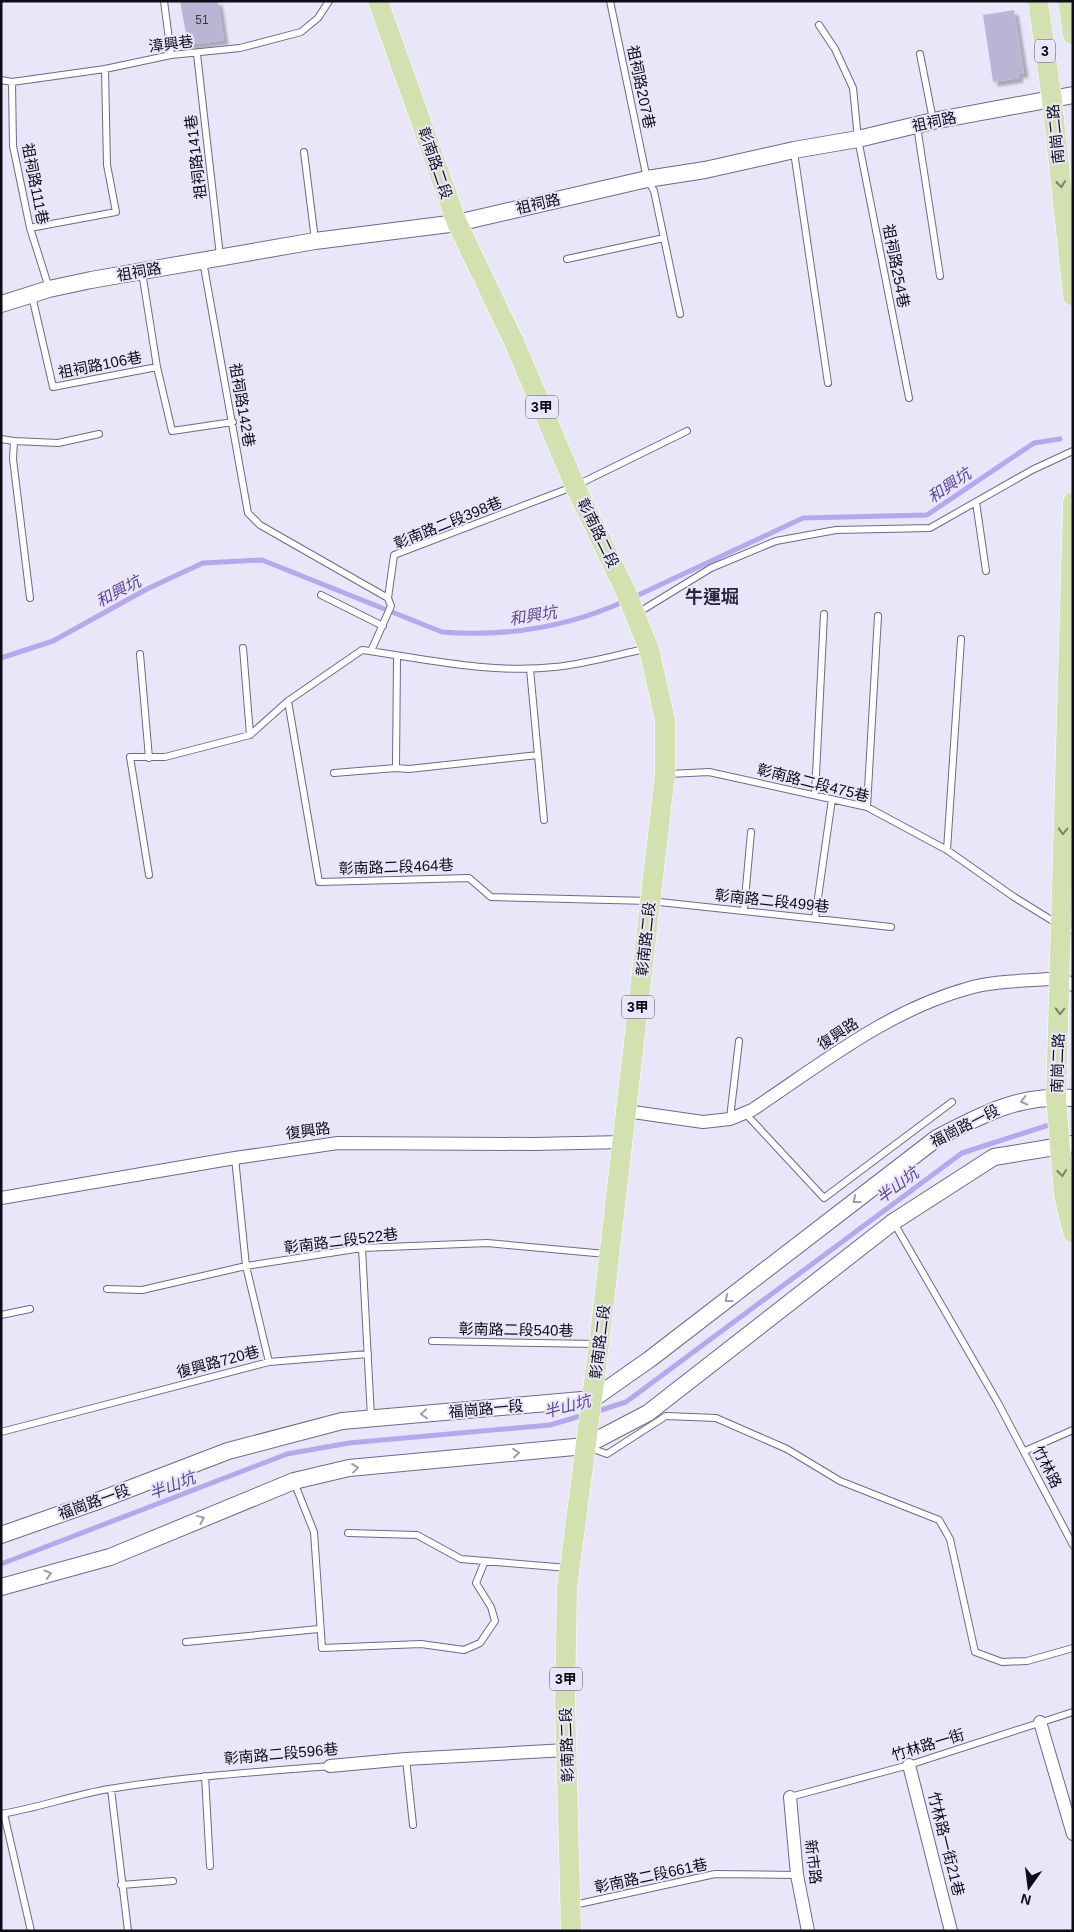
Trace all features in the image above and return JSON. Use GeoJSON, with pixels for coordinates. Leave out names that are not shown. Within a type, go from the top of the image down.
{"type":"FeatureCollection","features":[{"type":"Feature","properties":{"kind":"main road","name":"彰南路二段"},"geometry":{"type":"LineString","coordinates":[[378,1],[456,223],[514,344],[575,486],[631,604],[649,649],[665,720],[665,774],[600,1344],[569,1568],[566,1750],[571,1931]]}},
{"type":"Feature","properties":{"kind":"main road","name":"南崗二路"},"geometry":{"type":"LineString","coordinates":[[1038,1],[1052,100],[1073,296]]}},
{"type":"Feature","properties":{"kind":"main road","name":"3"},"geometry":{"type":"LineString","coordinates":[[1068,1],[1073,35]]}},
{"type":"Feature","properties":{"kind":"main road","name":"南崗二路"},"geometry":{"type":"LineString","coordinates":[[1073,502],[1064,1195],[1073,1233]]}},
{"type":"Feature","properties":{"kind":"street","name":"祖祠路"},"geometry":{"type":"LineString","coordinates":[[1,304],[49,288],[315,241],[456,223],[647,178],[705,170],[794,150],[858,139],[933,121],[1073,95]]}},
{"type":"Feature","properties":{"kind":"street","name":"復興路"},"geometry":{"type":"LineString","coordinates":[[626,1110],[703,1122],[730,1119],[745,1113],[882,1024],[913,1008],[968,988],[1067,982]]}},
{"type":"Feature","properties":{"kind":"street","name":"福崗路一段"},"geometry":{"type":"LineString","coordinates":[[1,1535],[95,1502],[228,1451],[342,1421],[371,1419],[589,1421],[650,1359],[937,1138],[990,1110],[1029,1099],[1065,1098]]}},
{"type":"Feature","properties":{"kind":"street","name":"復興路"},"geometry":{"type":"LineString","coordinates":[[1,1198],[235,1158],[338,1143],[534,1144],[623,1142]]}},
{"type":"Feature","properties":{"kind":"street","name":"福崗路一段"},"geometry":{"type":"LineString","coordinates":[[1,1587],[110,1557],[294,1481],[349,1468],[589,1421],[648,1413],[893,1222],[994,1157],[1066,1145]]}},
{"type":"Feature","properties":{"kind":"street"},"geometry":{"type":"LineString","coordinates":[[1040,1722],[1073,1834]]}},
{"type":"Feature","properties":{"kind":"street","name":"彰南路二段596巷"},"geometry":{"type":"LineString","coordinates":[[330,1766],[406,1759],[566,1750]]}},
{"type":"Feature","properties":{"kind":"street","name":"竹林路一街21巷"},"geometry":{"type":"LineString","coordinates":[[909,1765],[951,1931]]}},
{"type":"Feature","properties":{"kind":"street","name":"新市路"},"geometry":{"type":"LineString","coordinates":[[790,1797],[797,1875],[808,1931]]}},
{"type":"Feature","properties":{"kind":"lane"},"geometry":{"type":"LineString","coordinates":[[164,1],[171,55]]}},
{"type":"Feature","properties":{"kind":"lane","name":"漳興巷"},"geometry":{"type":"LineString","coordinates":[[1,80],[12,82],[105,69],[171,55],[197,54],[240,48],[301,32],[318,18],[329,1]]}},
{"type":"Feature","properties":{"kind":"lane","name":"祖祠路207巷"},"geometry":{"type":"LineString","coordinates":[[610,1],[647,178],[654,191],[680,314]]}},
{"type":"Feature","properties":{"kind":"lane","name":"祖祠路254巷"},"geometry":{"type":"LineString","coordinates":[[819,26],[835,49],[853,88],[858,139],[909,398]]}},
{"type":"Feature","properties":{"kind":"lane","name":"祖祠路141巷"},"geometry":{"type":"LineString","coordinates":[[197,54],[221,258]]}},
{"type":"Feature","properties":{"kind":"lane"},"geometry":{"type":"LineString","coordinates":[[920,54],[933,121]]}},
{"type":"Feature","properties":{"kind":"lane"},"geometry":{"type":"LineString","coordinates":[[30,228],[116,212],[107,165],[105,69]]}},
{"type":"Feature","properties":{"kind":"lane","name":"祖祠路111巷"},"geometry":{"type":"LineString","coordinates":[[12,82],[13,146],[30,228],[49,288]]}},
{"type":"Feature","properties":{"kind":"lane"},"geometry":{"type":"LineString","coordinates":[[916,125],[940,276]]}},
{"type":"Feature","properties":{"kind":"lane"},"geometry":{"type":"LineString","coordinates":[[794,150],[828,383]]}},
{"type":"Feature","properties":{"kind":"lane"},"geometry":{"type":"LineString","coordinates":[[304,152],[315,241]]}},
{"type":"Feature","properties":{"kind":"lane"},"geometry":{"type":"LineString","coordinates":[[567,259],[664,238]]}},
{"type":"Feature","properties":{"kind":"lane","name":"祖祠路142巷"},"geometry":{"type":"LineString","coordinates":[[203,261],[248,513],[260,525],[388,598]]}},
{"type":"Feature","properties":{"kind":"lane"},"geometry":{"type":"LineString","coordinates":[[142,272],[158,367],[172,432],[233,422]]}},
{"type":"Feature","properties":{"kind":"lane","name":"祖祠路106巷"},"geometry":{"type":"LineString","coordinates":[[32,294],[53,387],[158,367]]}},
{"type":"Feature","properties":{"kind":"lane"},"geometry":{"type":"LineString","coordinates":[[575,486],[688,431]]}},
{"type":"Feature","properties":{"kind":"lane"},"geometry":{"type":"LineString","coordinates":[[1,439],[58,443],[99,434]]}},
{"type":"Feature","properties":{"kind":"lane"},"geometry":{"type":"LineString","coordinates":[[14,441],[13,459],[30,598]]}},
{"type":"Feature","properties":{"kind":"lane"},"geometry":{"type":"LineString","coordinates":[[631,604],[776,541],[836,530],[930,528],[1073,451]]}},
{"type":"Feature","properties":{"kind":"lane","name":"彰南路二段398巷"},"geometry":{"type":"LineString","coordinates":[[372,652],[391,606],[388,598],[394,555],[575,486]]}},
{"type":"Feature","properties":{"kind":"lane"},"geometry":{"type":"LineString","coordinates":[[976,502],[986,570]]}},
{"type":"Feature","properties":{"kind":"lane"},"geometry":{"type":"LineString","coordinates":[[321,595],[383,626]]}},
{"type":"Feature","properties":{"kind":"lane"},"geometry":{"type":"LineString","coordinates":[[814,795],[824,614]]}},
{"type":"Feature","properties":{"kind":"lane"},"geometry":{"type":"LineString","coordinates":[[866,807],[878,616]]}},
{"type":"Feature","properties":{"kind":"lane"},"geometry":{"type":"LineString","coordinates":[[947,850],[961,639]]}},
{"type":"Feature","properties":{"kind":"lane"},"geometry":{"type":"LineString","coordinates":[[243,648],[250,735]]}},
{"type":"Feature","properties":{"kind":"lane"},"geometry":{"type":"LineString","coordinates":[[149,875],[130,757],[165,757],[250,735],[288,701],[362,650],[456,666],[530,669],[557,667],[649,649]]}},
{"type":"Feature","properties":{"kind":"lane"},"geometry":{"type":"LineString","coordinates":[[140,654],[149,758]]}},
{"type":"Feature","properties":{"kind":"lane"},"geometry":{"type":"LineString","coordinates":[[396,768],[397,657]]}},
{"type":"Feature","properties":{"kind":"lane"},"geometry":{"type":"LineString","coordinates":[[530,669],[544,820]]}},
{"type":"Feature","properties":{"kind":"lane","name":"彰南路二段464巷"},"geometry":{"type":"LineString","coordinates":[[288,701],[319,882],[469,878],[491,897],[650,902]]}},
{"type":"Feature","properties":{"kind":"lane"},"geometry":{"type":"LineString","coordinates":[[334,773],[396,768],[409,769],[538,755]]}},
{"type":"Feature","properties":{"kind":"lane","name":"彰南路二段475巷"},"geometry":{"type":"LineString","coordinates":[[665,774],[709,772],[866,807],[947,850],[1014,897],[1067,928]]}},
{"type":"Feature","properties":{"kind":"lane"},"geometry":{"type":"LineString","coordinates":[[815,918],[832,799]]}},
{"type":"Feature","properties":{"kind":"lane"},"geometry":{"type":"LineString","coordinates":[[744,910],[751,832]]}},
{"type":"Feature","properties":{"kind":"lane","name":"彰南路二段499巷"},"geometry":{"type":"LineString","coordinates":[[650,902],[744,910],[891,927]]}},
{"type":"Feature","properties":{"kind":"lane"},"geometry":{"type":"LineString","coordinates":[[730,1119],[739,1041]]}},
{"type":"Feature","properties":{"kind":"lane"},"geometry":{"type":"LineString","coordinates":[[745,1113],[824,1198],[952,1102]]}},
{"type":"Feature","properties":{"kind":"lane","name":"復興路720巷"},"geometry":{"type":"LineString","coordinates":[[1,1432],[269,1362],[246,1266],[235,1158]]}},
{"type":"Feature","properties":{"kind":"lane","name":"竹林路"},"geometry":{"type":"LineString","coordinates":[[893,1222],[997,1401],[1073,1546]]}},
{"type":"Feature","properties":{"kind":"lane","name":"彰南路二段522巷"},"geometry":{"type":"LineString","coordinates":[[107,1289],[142,1290],[246,1266],[362,1248],[487,1242],[610,1254]]}},
{"type":"Feature","properties":{"kind":"lane"},"geometry":{"type":"LineString","coordinates":[[362,1248],[371,1419]]}},
{"type":"Feature","properties":{"kind":"lane"},"geometry":{"type":"LineString","coordinates":[[1,1315],[30,1310]]}},
{"type":"Feature","properties":{"kind":"lane","name":"彰南路二段540巷"},"geometry":{"type":"LineString","coordinates":[[432,1342],[600,1344]]}},
{"type":"Feature","properties":{"kind":"lane"},"geometry":{"type":"LineString","coordinates":[[269,1362],[368,1354]]}},
{"type":"Feature","properties":{"kind":"lane"},"geometry":{"type":"LineString","coordinates":[[589,1421],[608,1454],[666,1416],[716,1418],[787,1449],[840,1481],[939,1520],[950,1539],[975,1652],[1002,1662],[1027,1661],[1073,1648]]}},
{"type":"Feature","properties":{"kind":"lane"},"geometry":{"type":"LineString","coordinates":[[1025,1452],[1073,1430]]}},
{"type":"Feature","properties":{"kind":"lane"},"geometry":{"type":"LineString","coordinates":[[294,1481],[314,1532],[319,1628],[322,1648],[422,1644],[464,1650],[480,1644],[494,1622],[491,1607],[476,1583],[485,1561]]}},
{"type":"Feature","properties":{"kind":"lane"},"geometry":{"type":"LineString","coordinates":[[348,1532],[418,1536],[461,1558],[569,1568]]}},
{"type":"Feature","properties":{"kind":"lane"},"geometry":{"type":"LineString","coordinates":[[186,1642],[319,1628]]}},
{"type":"Feature","properties":{"kind":"lane","name":"竹林路一街"},"geometry":{"type":"LineString","coordinates":[[790,1797],[909,1765],[1073,1712]]}},
{"type":"Feature","properties":{"kind":"lane"},"geometry":{"type":"LineString","coordinates":[[406,1759],[412,1825]]}},
{"type":"Feature","properties":{"kind":"lane","name":"彰南路二段596巷"},"geometry":{"type":"LineString","coordinates":[[2,1814],[67,1797],[111,1789],[206,1776],[330,1766]]}},
{"type":"Feature","properties":{"kind":"lane"},"geometry":{"type":"LineString","coordinates":[[206,1776],[210,1866]]}},
{"type":"Feature","properties":{"kind":"lane"},"geometry":{"type":"LineString","coordinates":[[111,1789],[128,1931]]}},
{"type":"Feature","properties":{"kind":"lane"},"geometry":{"type":"LineString","coordinates":[[2,1814],[31,1931]]}},
{"type":"Feature","properties":{"kind":"lane","name":"彰南路二段661巷"},"geometry":{"type":"LineString","coordinates":[[570,1906],[715,1874],[797,1875]]}},
{"type":"Feature","properties":{"kind":"lane"},"geometry":{"type":"LineString","coordinates":[[121,1885],[173,1881]]}},
{"type":"Feature","properties":{"kind":"building"},"geometry":{"type":"Polygon","coordinates":[[[180,1],[218,1],[224,40],[188,45],[180,1]]]}},
{"type":"Feature","properties":{"kind":"building"},"geometry":{"type":"Polygon","coordinates":[[[1014,10],[1024,73],[1018,74],[1019,78],[993,82],[983,15],[1014,10]]]}},
{"type":"Feature","properties":{"kind":"waterway","name":"和興坑"},"geometry":{"type":"LineString","coordinates":[[632,598],[803,518],[927,515],[1034,443],[1060,439]]}},
{"type":"Feature","properties":{"kind":"waterway","name":"和興坑"},"geometry":{"type":"LineString","coordinates":[[1,658],[53,641],[147,589],[203,563],[262,560],[442,632],[512,632],[581,618],[625,601]]}},
{"type":"Feature","properties":{"kind":"waterway","name":"半山坑"},"geometry":{"type":"LineString","coordinates":[[595,1412],[626,1402],[962,1153],[1055,1123]]}},
{"type":"Feature","properties":{"kind":"waterway","name":"半山坑"},"geometry":{"type":"LineString","coordinates":[[1,1564],[287,1454],[349,1443],[550,1425],[584,1415]]}},
{"type":"Feature","properties":{"kind":"district","name":"牛運堀"},"geometry":{"type":"Point","coordinates":[712,597]}}]}
